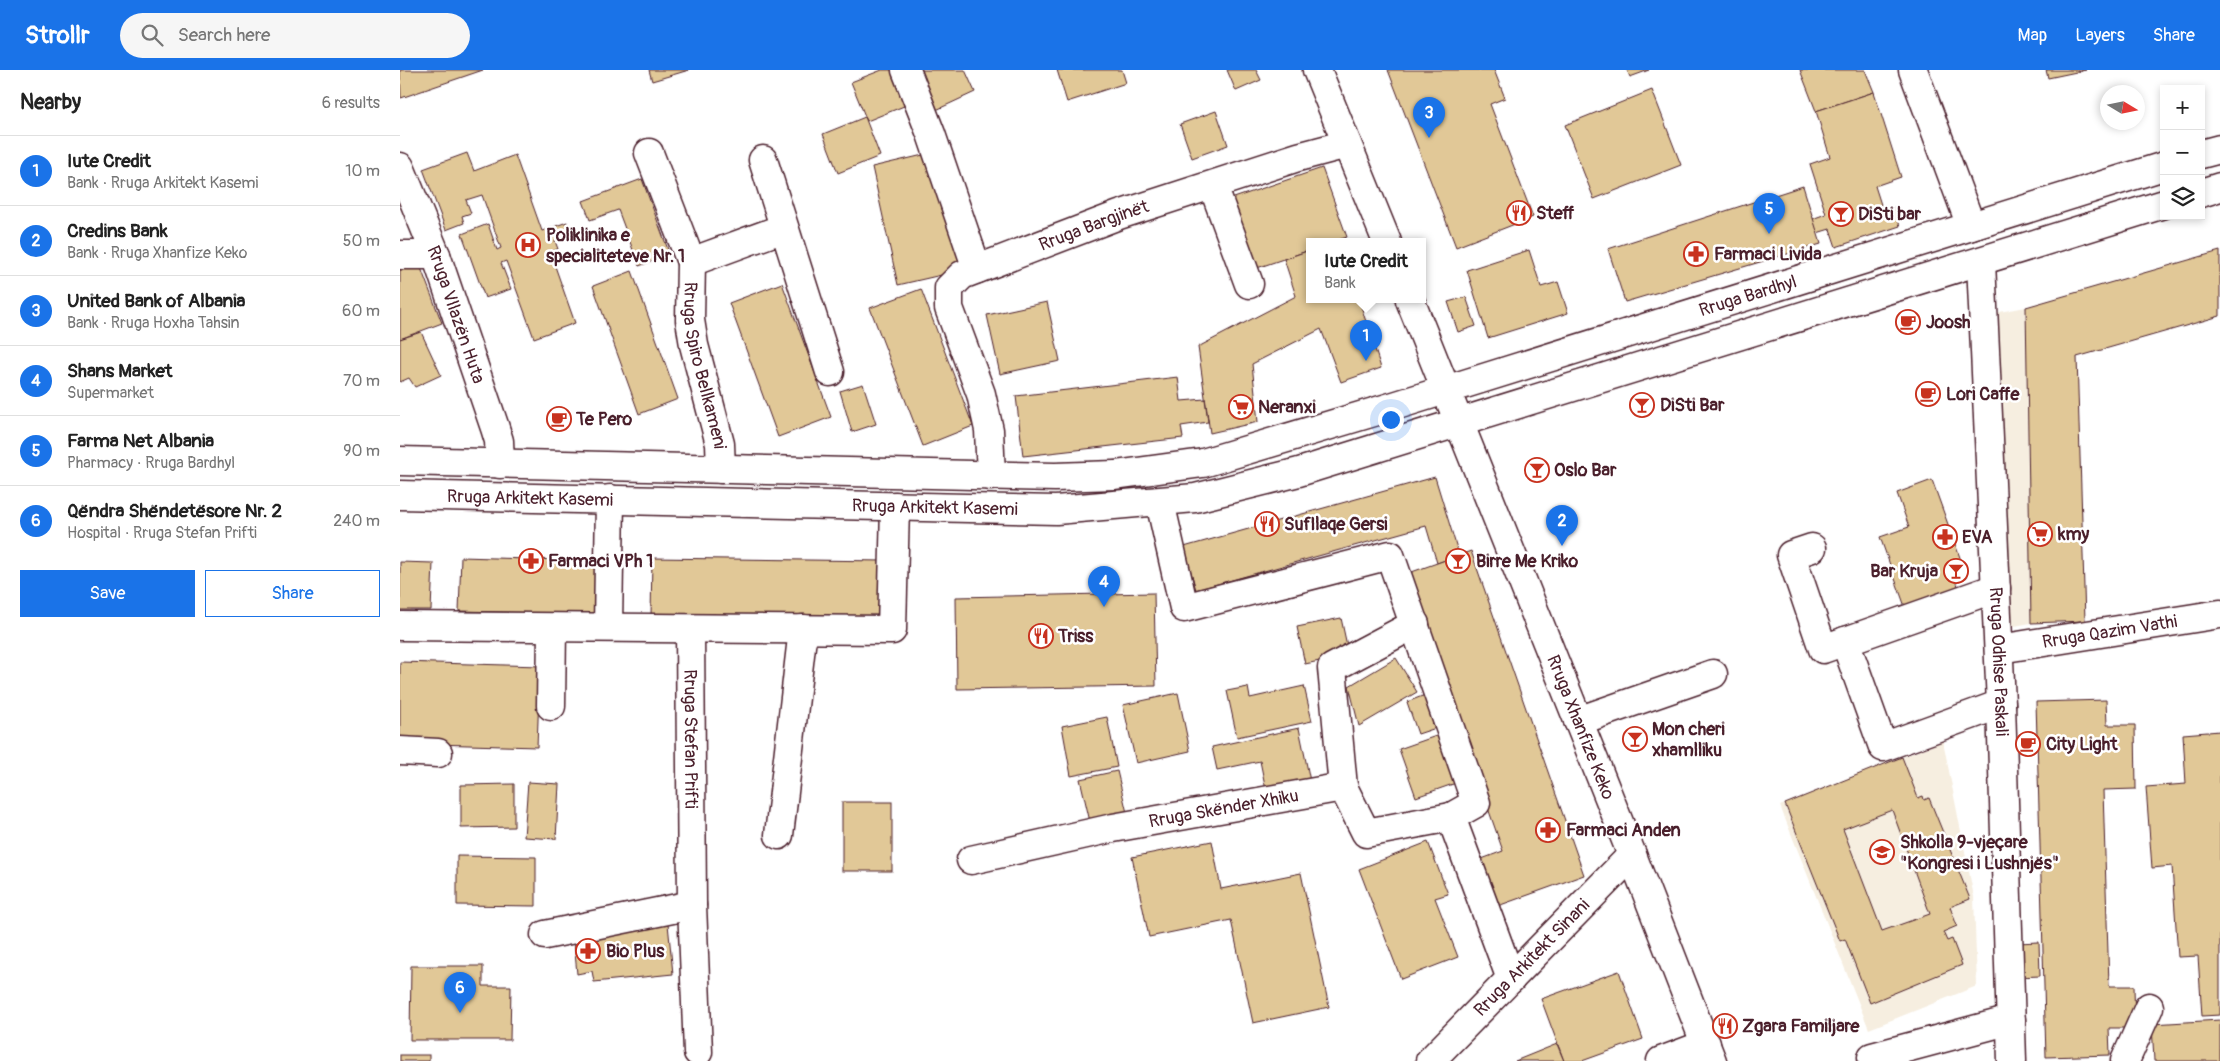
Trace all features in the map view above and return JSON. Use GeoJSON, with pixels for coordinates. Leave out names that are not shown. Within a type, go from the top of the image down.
{"type":"FeatureCollection","features":[{"type":"Feature","properties":{"kind":"street"},"geometry":{"type":"LineString","coordinates":[[906,70],[931,134],[977,269]]}},
{"type":"Feature","properties":{"kind":"street"},"geometry":{"type":"LineString","coordinates":[[1317,70],[1385,238]]}},
{"type":"Feature","properties":{"kind":"street"},"geometry":{"type":"LineString","coordinates":[[1914,70],[1971,226]]}},
{"type":"Feature","properties":{"kind":"street","name":"Rruga Bargjinët"},"geometry":{"type":"LineString","coordinates":[[991,476],[989,430],[981,394],[949,308],[949,288],[962,275],[1119,215],[1213,186],[1298,156],[1346,144]]}},
{"type":"Feature","properties":{"kind":"street"},"geometry":{"type":"LineString","coordinates":[[2205,153],[2220,148]]}},
{"type":"Feature","properties":{"kind":"street","name":"Rruga Spiro Bellkameni"},"geometry":{"type":"LineString","coordinates":[[649,153],[691,262],[690,320],[694,345],[720,444],[721,469]]}},
{"type":"Feature","properties":{"kind":"street"},"geometry":{"type":"LineString","coordinates":[[764,160],[830,372]]}},
{"type":"Feature","properties":{"kind":"street","name":"Rruga Vllazën Huta"},"geometry":{"type":"LineString","coordinates":[[400,167],[436,255],[499,441],[500,464]]}},
{"type":"Feature","properties":{"kind":"street","name":"Rruga Bardhyl"},"geometry":{"type":"LineString","coordinates":[[1446,389],[2160,167]]}},
{"type":"Feature","properties":{"kind":"street"},"geometry":{"type":"LineString","coordinates":[[1213,186],[1249,284]]}},
{"type":"Feature","properties":{"kind":"street"},"geometry":{"type":"LineString","coordinates":[[2205,192],[2220,187]]}},
{"type":"Feature","properties":{"kind":"street","name":"Rruga Bardhyl"},"geometry":{"type":"LineString","coordinates":[[1459,422],[2160,205]]}},
{"type":"Feature","properties":{"kind":"street","name":"Rruga Spiro Bellkameni"},"geometry":{"type":"LineString","coordinates":[[691,262],[784,228]]}},
{"type":"Feature","properties":{"kind":"street"},"geometry":{"type":"LineString","coordinates":[[400,255],[436,255]]}},
{"type":"Feature","properties":{"kind":"street","name":"Rruga Odhise Paskali"},"geometry":{"type":"LineString","coordinates":[[1980,262],[2002,704],[2012,1061]]}},
{"type":"Feature","properties":{"kind":"street","name":"Rruga Xhanfize Keko"},"geometry":{"type":"LineString","coordinates":[[1411,303],[1709,1052]]}},
{"type":"Feature","properties":{"kind":"street","name":"Rruga Arkitekt Kasemi"},"geometry":{"type":"LineString","coordinates":[[400,461],[991,476],[1115,475],[1203,463],[1446,389]]}},
{"type":"Feature","properties":{"kind":"street","name":"Rruga Arkitekt Kasemi"},"geometry":{"type":"LineString","coordinates":[[400,495],[1056,510],[1195,498],[1258,484],[1459,422]]}},
{"type":"Feature","properties":{"kind":"street"},"geometry":{"type":"LineString","coordinates":[[608,627],[610,500]]}},
{"type":"Feature","properties":{"kind":"street"},"geometry":{"type":"LineString","coordinates":[[1160,502],[1184,608],[1390,555],[1415,624],[1476,803],[1451,817],[1366,833],[1343,787],[1332,668],[1415,624]]}},
{"type":"Feature","properties":{"kind":"street"},"geometry":{"type":"LineString","coordinates":[[400,626],[892,630],[895,506]]}},
{"type":"Feature","properties":{"kind":"street"},"geometry":{"type":"LineString","coordinates":[[1812,548],[1792,556],[1806,603],[1823,649],[1996,588]]}},
{"type":"Feature","properties":{"kind":"street","name":"Rruga Qazim Vathi"},"geometry":{"type":"LineString","coordinates":[[1999,649],[2220,614]]}},
{"type":"Feature","properties":{"kind":"street"},"geometry":{"type":"LineString","coordinates":[[551,706],[552,628]]}},
{"type":"Feature","properties":{"kind":"street","name":"Rruga Stefan Prifti"},"geometry":{"type":"LineString","coordinates":[[690,629],[692,905],[698,1052]]}},
{"type":"Feature","properties":{"kind":"street"},"geometry":{"type":"LineString","coordinates":[[779,835],[803,629]]}},
{"type":"Feature","properties":{"kind":"street"},"geometry":{"type":"LineString","coordinates":[[1845,641],[1883,747],[2002,704]]}},
{"type":"Feature","properties":{"kind":"street"},"geometry":{"type":"LineString","coordinates":[[1578,720],[1713,674]]}},
{"type":"Feature","properties":{"kind":"street"},"geometry":{"type":"LineString","coordinates":[[400,751],[438,753]]}},
{"type":"Feature","properties":{"kind":"street","name":"Rruga Skënder Xhiku"},"geometry":{"type":"LineString","coordinates":[[970,860],[1114,828],[1343,787]]}},
{"type":"Feature","properties":{"kind":"street"},"geometry":{"type":"LineString","coordinates":[[1451,817],[1511,979]]}},
{"type":"Feature","properties":{"kind":"street","name":"Rruga Arkitekt Sinani"},"geometry":{"type":"LineString","coordinates":[[1430,1061],[1632,855]]}},
{"type":"Feature","properties":{"kind":"street"},"geometry":{"type":"LineString","coordinates":[[546,936],[692,905]]}},
{"type":"Feature","properties":{"kind":"street"},"geometry":{"type":"LineString","coordinates":[[2125,1061],[2149,1007]]}},
{"type":"Feature","properties":{"kind":"street"},"geometry":{"type":"LineString","coordinates":[[1872,1056],[2011,1020]]}},
{"type":"Feature","properties":{"kind":"street"},"geometry":{"type":"LineString","coordinates":[[1661,1061],[1709,1052]]}},
{"type":"Feature","properties":{"kind":"shaded area"},"geometry":{"type":"Polygon","coordinates":[[[2026,307],[2031,623],[2009,627],[1994,313],[2026,307]]]}},
{"type":"Feature","properties":{"kind":"shaded area","name":"Shkolla 9-vjeçare \"Kongresi i Lushnjës\""},"geometry":{"type":"Polygon","coordinates":[[[1943,741],[1974,897],[1977,986],[1869,1029],[1780,806],[1943,741]]]}},
{"type":"Feature","properties":{"kind":"building"},"geometry":{"type":"Polygon","coordinates":[[[400,70],[483,70],[401,98],[400,70]]]}},
{"type":"Feature","properties":{"kind":"building"},"geometry":{"type":"Polygon","coordinates":[[[649,70],[689,70],[652,81],[649,70]]]}},
{"type":"Feature","properties":{"kind":"building"},"geometry":{"type":"Polygon","coordinates":[[[882,70],[895,70],[909,104],[867,121],[851,82],[882,70]]]}},
{"type":"Feature","properties":{"kind":"building"},"geometry":{"type":"Polygon","coordinates":[[[914,70],[965,70],[975,92],[934,111],[914,70]]]}},
{"type":"Feature","properties":{"kind":"building"},"geometry":{"type":"Polygon","coordinates":[[[1057,70],[1122,70],[1126,83],[1067,102],[1057,70]]]}},
{"type":"Feature","properties":{"kind":"building"},"geometry":{"type":"Polygon","coordinates":[[[1227,70],[1256,70],[1261,80],[1236,91],[1227,70]]]}},
{"type":"Feature","properties":{"kind":"building"},"geometry":{"type":"Polygon","coordinates":[[[1388,70],[1494,70],[1505,98],[1490,104],[1533,217],[1456,247],[1388,70]]]}},
{"type":"Feature","properties":{"kind":"building"},"geometry":{"type":"Polygon","coordinates":[[[1627,70],[1649,70],[1630,77],[1627,70]]]}},
{"type":"Feature","properties":{"kind":"building"},"geometry":{"type":"Polygon","coordinates":[[[1800,70],[1865,70],[1874,92],[1816,111],[1800,70]]]}},
{"type":"Feature","properties":{"kind":"building"},"geometry":{"type":"Polygon","coordinates":[[[2046,70],[2086,70],[2048,78],[2046,70]]]}},
{"type":"Feature","properties":{"kind":"building"},"geometry":{"type":"Polygon","coordinates":[[[1652,90],[1681,165],[1594,199],[1565,125],[1652,90]]]}},
{"type":"Feature","properties":{"kind":"building"},"geometry":{"type":"Polygon","coordinates":[[[1874,92],[1901,177],[1875,186],[1883,211],[1894,207],[1900,226],[1836,247],[1830,229],[1817,233],[1812,219],[1826,214],[1810,164],[1830,157],[1816,111],[1874,92]]]}},
{"type":"Feature","properties":{"kind":"building"},"geometry":{"type":"Polygon","coordinates":[[[1216,111],[1228,145],[1192,158],[1180,124],[1216,111]]]}},
{"type":"Feature","properties":{"kind":"building"},"geometry":{"type":"Polygon","coordinates":[[[865,117],[880,156],[838,173],[823,134],[865,117]]]}},
{"type":"Feature","properties":{"kind":"building"},"geometry":{"type":"Polygon","coordinates":[[[936,152],[963,270],[898,285],[872,167],[936,152]]]}},
{"type":"Feature","properties":{"kind":"building","name":"Poliklinika e specialiteteve Nr. 1"},"geometry":{"type":"Polygon","coordinates":[[[467,153],[474,171],[515,155],[542,231],[567,222],[572,235],[555,241],[558,249],[550,252],[575,323],[534,338],[506,261],[501,263],[511,289],[485,298],[462,234],[488,224],[497,250],[501,248],[482,195],[466,200],[471,213],[462,216],[464,223],[446,230],[423,169],[467,153]]]}},
{"type":"Feature","properties":{"kind":"building"},"geometry":{"type":"Polygon","coordinates":[[[1322,168],[1347,237],[1306,238],[1306,251],[1251,270],[1228,200],[1322,168]]]}},
{"type":"Feature","properties":{"kind":"building"},"geometry":{"type":"Polygon","coordinates":[[[642,179],[670,255],[639,266],[618,210],[590,220],[583,201],[642,179]]]}},
{"type":"Feature","properties":{"kind":"building"},"geometry":{"type":"Polygon","coordinates":[[[1803,186],[1821,244],[1625,302],[1608,249],[1803,186]]]}},
{"type":"Feature","properties":{"kind":"building"},"geometry":{"type":"Polygon","coordinates":[[[1529,250],[1541,287],[1558,282],[1568,313],[1488,338],[1467,270],[1529,250]]]}},
{"type":"Feature","properties":{"kind":"building"},"geometry":{"type":"Polygon","coordinates":[[[1306,251],[1306,303],[1360,303],[1381,368],[1341,382],[1321,329],[1252,364],[1258,422],[1210,433],[1198,347],[1296,296],[1284,259],[1306,251]]]}},
{"type":"Feature","properties":{"kind":"building"},"geometry":{"type":"Polygon","coordinates":[[[2220,251],[2220,316],[2077,357],[2085,621],[2031,623],[2026,307],[2220,251]]]}},
{"type":"Feature","properties":{"kind":"building"},"geometry":{"type":"Polygon","coordinates":[[[419,263],[442,323],[400,339],[400,267],[419,263]]]}},
{"type":"Feature","properties":{"kind":"building"},"geometry":{"type":"Polygon","coordinates":[[[632,271],[678,399],[639,414],[593,286],[632,271]]]}},
{"type":"Feature","properties":{"kind":"building"},"geometry":{"type":"Polygon","coordinates":[[[782,283],[831,417],[778,437],[729,303],[782,283]]]}},
{"type":"Feature","properties":{"kind":"building"},"geometry":{"type":"Polygon","coordinates":[[[921,289],[973,426],[923,446],[870,308],[921,289]]]}},
{"type":"Feature","properties":{"kind":"building"},"geometry":{"type":"Polygon","coordinates":[[[1466,297],[1476,326],[1458,332],[1448,302],[1466,297]]]}},
{"type":"Feature","properties":{"kind":"building"},"geometry":{"type":"Polygon","coordinates":[[[1047,302],[1060,361],[1000,374],[987,315],[1047,302]]]}},
{"type":"Feature","properties":{"kind":"building"},"geometry":{"type":"Polygon","coordinates":[[[421,332],[441,375],[415,387],[409,378],[400,382],[400,339],[421,332]]]}},
{"type":"Feature","properties":{"kind":"building"},"geometry":{"type":"Polygon","coordinates":[[[1178,377],[1181,401],[1205,399],[1208,422],[1181,426],[1183,438],[1023,456],[1016,396],[1178,377]]]}},
{"type":"Feature","properties":{"kind":"building"},"geometry":{"type":"Polygon","coordinates":[[[863,384],[876,424],[852,432],[840,391],[863,384]]]}},
{"type":"Feature","properties":{"kind":"building"},"geometry":{"type":"Polygon","coordinates":[[[1435,477],[1459,555],[1437,563],[1426,526],[1196,590],[1184,547],[1435,477]]]}},
{"type":"Feature","properties":{"kind":"building"},"geometry":{"type":"Polygon","coordinates":[[[1932,480],[1967,577],[1956,581],[1962,595],[1908,615],[1880,537],[1909,527],[1897,493],[1932,480]]]}},
{"type":"Feature","properties":{"kind":"building"},"geometry":{"type":"Polygon","coordinates":[[[1471,551],[1584,875],[1495,907],[1479,860],[1503,851],[1406,574],[1471,551]]]}},
{"type":"Feature","properties":{"kind":"building"},"geometry":{"type":"Polygon","coordinates":[[[461,557],[596,561],[595,614],[459,611],[461,557]]]}},
{"type":"Feature","properties":{"kind":"building"},"geometry":{"type":"Polygon","coordinates":[[[652,558],[884,561],[882,618],[651,616],[652,558]]]}},
{"type":"Feature","properties":{"kind":"building"},"geometry":{"type":"Polygon","coordinates":[[[400,562],[433,563],[431,610],[400,610],[400,562]]]}},
{"type":"Feature","properties":{"kind":"building"},"geometry":{"type":"Polygon","coordinates":[[[1154,593],[1156,686],[957,689],[956,597],[1154,593]]]}},
{"type":"Feature","properties":{"kind":"building"},"geometry":{"type":"Polygon","coordinates":[[[1341,618],[1349,655],[1305,664],[1297,627],[1341,618]]]}},
{"type":"Feature","properties":{"kind":"building"},"geometry":{"type":"Polygon","coordinates":[[[1396,658],[1417,692],[1359,726],[1349,686],[1396,658]]]}},
{"type":"Feature","properties":{"kind":"building"},"geometry":{"type":"Polygon","coordinates":[[[400,662],[540,666],[537,747],[400,743],[400,662]]]}},
{"type":"Feature","properties":{"kind":"building"},"geometry":{"type":"Polygon","coordinates":[[[1304,686],[1312,721],[1237,737],[1227,691],[1248,687],[1250,698],[1304,686]]]}},
{"type":"Feature","properties":{"kind":"building"},"geometry":{"type":"Polygon","coordinates":[[[1178,693],[1190,751],[1136,763],[1123,705],[1178,693]]]}},
{"type":"Feature","properties":{"kind":"building"},"geometry":{"type":"Polygon","coordinates":[[[1425,695],[1436,728],[1418,734],[1407,702],[1425,695]]]}},
{"type":"Feature","properties":{"kind":"building"},"geometry":{"type":"Polygon","coordinates":[[[2106,700],[2107,725],[2135,725],[2136,789],[2103,790],[2109,986],[2134,986],[2135,1028],[2109,1028],[2110,1055],[2046,1057],[2036,702],[2106,700]]]}},
{"type":"Feature","properties":{"kind":"building"},"geometry":{"type":"Polygon","coordinates":[[[1107,717],[1117,767],[1071,776],[1062,726],[1107,717]]]}},
{"type":"Feature","properties":{"kind":"building"},"geometry":{"type":"Polygon","coordinates":[[[1299,728],[1310,781],[1266,790],[1260,761],[1217,770],[1212,747],[1299,728]]]}},
{"type":"Feature","properties":{"kind":"building"},"geometry":{"type":"Polygon","coordinates":[[[2220,731],[2220,1015],[2202,1016],[2198,956],[2178,957],[2172,866],[2152,868],[2146,787],[2186,784],[2183,734],[2220,731]]]}},
{"type":"Feature","properties":{"kind":"building"},"geometry":{"type":"Polygon","coordinates":[[[1439,735],[1456,783],[1416,797],[1399,749],[1439,735]]]}},
{"type":"Feature","properties":{"kind":"building"},"geometry":{"type":"Polygon","coordinates":[[[1902,757],[1918,798],[1923,796],[1924,800],[1929,798],[1970,899],[1950,907],[1957,926],[1943,932],[1947,941],[1952,939],[1962,965],[1870,1003],[1845,939],[1840,941],[1785,804],[1902,757]],[[1892,810],[1843,829],[1882,931],[1930,914],[1892,810]]]}},
{"type":"Feature","properties":{"kind":"building"},"geometry":{"type":"Polygon","coordinates":[[[1117,771],[1128,817],[1091,826],[1080,779],[1117,771]]]}},
{"type":"Feature","properties":{"kind":"building"},"geometry":{"type":"Polygon","coordinates":[[[528,782],[559,784],[556,839],[524,837],[528,782]]]}},
{"type":"Feature","properties":{"kind":"building"},"geometry":{"type":"Polygon","coordinates":[[[514,784],[514,827],[461,828],[461,785],[514,784]]]}},
{"type":"Feature","properties":{"kind":"building"},"geometry":{"type":"Polygon","coordinates":[[[842,802],[892,802],[892,871],[842,871],[842,802]]]}},
{"type":"Feature","properties":{"kind":"building"},"geometry":{"type":"Polygon","coordinates":[[[1212,841],[1221,889],[1301,873],[1329,1007],[1253,1023],[1231,920],[1149,937],[1132,857],[1212,841]]]}},
{"type":"Feature","properties":{"kind":"building"},"geometry":{"type":"Polygon","coordinates":[[[1428,842],[1448,894],[1435,898],[1458,957],[1401,979],[1359,869],[1428,842]]]}},
{"type":"Feature","properties":{"kind":"building"},"geometry":{"type":"Polygon","coordinates":[[[457,856],[536,857],[536,906],[457,905],[457,856]]]}},
{"type":"Feature","properties":{"kind":"building"},"geometry":{"type":"Polygon","coordinates":[[[668,924],[673,974],[594,982],[592,971],[577,974],[574,942],[668,924]]]}},
{"type":"Feature","properties":{"kind":"building"},"geometry":{"type":"Polygon","coordinates":[[[2039,942],[2040,976],[2018,977],[2017,943],[2039,942]]]}},
{"type":"Feature","properties":{"kind":"building"},"geometry":{"type":"Polygon","coordinates":[[[411,966],[483,966],[483,986],[511,986],[510,1040],[410,1040],[411,966]]]}},
{"type":"Feature","properties":{"kind":"building"},"geometry":{"type":"Polygon","coordinates":[[[1619,971],[1643,1039],[1582,1061],[1564,1061],[1541,999],[1619,971]]]}},
{"type":"Feature","properties":{"kind":"building"},"geometry":{"type":"Polygon","coordinates":[[[2220,1020],[2220,1061],[2154,1061],[2152,1024],[2220,1020]]]}},
{"type":"Feature","properties":{"kind":"building"},"geometry":{"type":"Polygon","coordinates":[[[1557,1044],[1564,1061],[1515,1061],[1557,1044]]]}},
{"type":"Feature","properties":{"kind":"building"},"geometry":{"type":"Polygon","coordinates":[[[400,1055],[429,1055],[429,1061],[400,1061],[400,1055]]]}},
{"type":"Feature","properties":{"kind":"place","name":"United Bank of Albania"},"geometry":{"type":"Point","coordinates":[1429,138]}},
{"type":"Feature","properties":{"kind":"place","name":"Steff"},"geometry":{"type":"Point","coordinates":[1519,213]}},
{"type":"Feature","properties":{"kind":"place","name":"DiSti bar"},"geometry":{"type":"Point","coordinates":[1841,214]}},
{"type":"Feature","properties":{"kind":"place","name":"Farma Net Albania"},"geometry":{"type":"Point","coordinates":[1769,234]}},
{"type":"Feature","properties":{"kind":"place","name":"Poliklinika e specialiteteve Nr. 1"},"geometry":{"type":"Point","coordinates":[528,245]}},
{"type":"Feature","properties":{"kind":"place","name":"Farmaci Livida"},"geometry":{"type":"Point","coordinates":[1696,254]}},
{"type":"Feature","properties":{"kind":"place","name":"Joosh"},"geometry":{"type":"Point","coordinates":[1908,322]}},
{"type":"Feature","properties":{"kind":"place","name":"Iute Credit"},"geometry":{"type":"Point","coordinates":[1366,361]}},
{"type":"Feature","properties":{"kind":"place","name":"Lori Caffe"},"geometry":{"type":"Point","coordinates":[1928,394]}},
{"type":"Feature","properties":{"kind":"place","name":"DiSti Bar"},"geometry":{"type":"Point","coordinates":[1642,405]}},
{"type":"Feature","properties":{"kind":"place","name":"Neranxi"},"geometry":{"type":"Point","coordinates":[1241,407]}},
{"type":"Feature","properties":{"kind":"place","name":"Te Pero"},"geometry":{"type":"Point","coordinates":[559,419]}},
{"type":"Feature","properties":{"kind":"place","name":"Oslo Bar"},"geometry":{"type":"Point","coordinates":[1537,470]}},
{"type":"Feature","properties":{"kind":"place","name":"Sufllaqe Gersi"},"geometry":{"type":"Point","coordinates":[1267,524]}},
{"type":"Feature","properties":{"kind":"place","name":"kmy"},"geometry":{"type":"Point","coordinates":[2040,534]}},
{"type":"Feature","properties":{"kind":"place","name":"EVA"},"geometry":{"type":"Point","coordinates":[1945,537]}},
{"type":"Feature","properties":{"kind":"place","name":"Credins Bank"},"geometry":{"type":"Point","coordinates":[1562,546]}},
{"type":"Feature","properties":{"kind":"place","name":"Farmaci VPh 1"},"geometry":{"type":"Point","coordinates":[531,561]}},
{"type":"Feature","properties":{"kind":"place","name":"Birre Me Kriko"},"geometry":{"type":"Point","coordinates":[1458,561]}},
{"type":"Feature","properties":{"kind":"place","name":"Bar Kruja"},"geometry":{"type":"Point","coordinates":[1956,571]}},
{"type":"Feature","properties":{"kind":"place","name":"Shans Market"},"geometry":{"type":"Point","coordinates":[1104,607]}},
{"type":"Feature","properties":{"kind":"place","name":"Triss"},"geometry":{"type":"Point","coordinates":[1041,636]}},
{"type":"Feature","properties":{"kind":"place","name":"Mon cheri xhamlliku"},"geometry":{"type":"Point","coordinates":[1635,739]}},
{"type":"Feature","properties":{"kind":"place","name":"City Light"},"geometry":{"type":"Point","coordinates":[2028,744]}},
{"type":"Feature","properties":{"kind":"place","name":"Farmaci Anden"},"geometry":{"type":"Point","coordinates":[1548,830]}},
{"type":"Feature","properties":{"kind":"place","name":"Shkolla 9-vjeçare \"Kongresi i Lushnjës\""},"geometry":{"type":"Point","coordinates":[1882,852]}},
{"type":"Feature","properties":{"kind":"place","name":"Bio Plus"},"geometry":{"type":"Point","coordinates":[588,951]}},
{"type":"Feature","properties":{"kind":"place","name":"Qëndra Shëndetësore Nr. 2"},"geometry":{"type":"Point","coordinates":[460,1013]}},
{"type":"Feature","properties":{"kind":"place","name":"Zgara Familjare"},"geometry":{"type":"Point","coordinates":[1725,1026]}}]}
